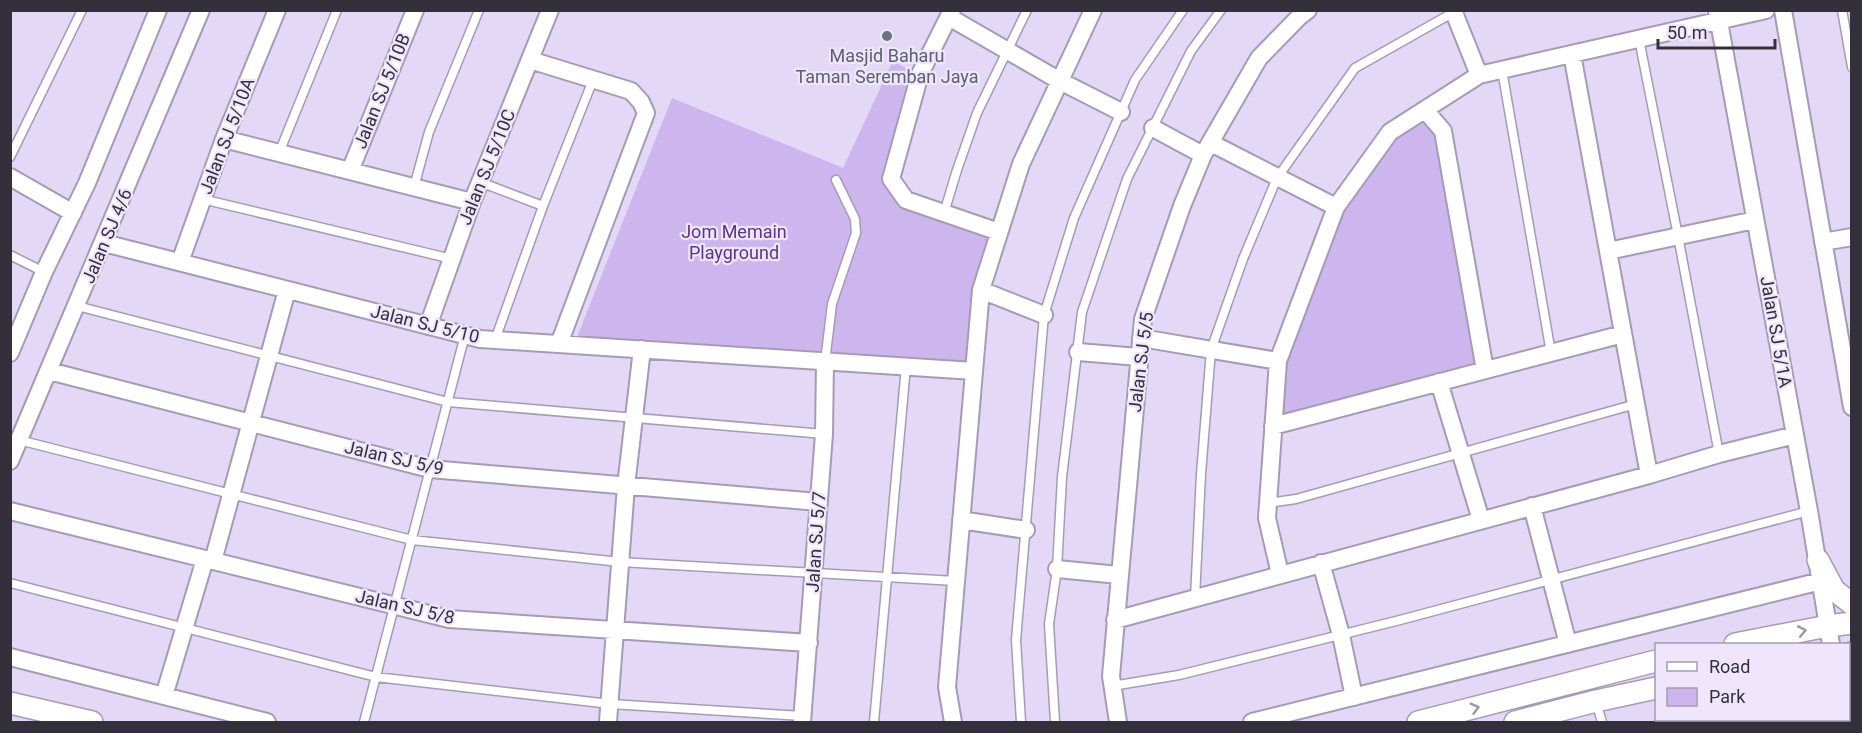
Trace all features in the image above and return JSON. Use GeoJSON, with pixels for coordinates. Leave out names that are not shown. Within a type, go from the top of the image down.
{"type":"FeatureCollection","features":[{"type":"Feature","properties":{"kind":"street"},"geometry":{"type":"LineString","coordinates":[[12,345],[73,213],[158,10]]}},
{"type":"Feature","properties":{"kind":"street","name":"Jalan SJ 4/6"},"geometry":{"type":"LineString","coordinates":[[10,461],[201,10]]}},
{"type":"Feature","properties":{"kind":"street","name":"Jalan SJ 5/10A"},"geometry":{"type":"LineString","coordinates":[[180,262],[224,140],[277,10]]}},
{"type":"Feature","properties":{"kind":"street","name":"Jalan SJ 5/10B"},"geometry":{"type":"LineString","coordinates":[[350,171],[415,10]]}},
{"type":"Feature","properties":{"kind":"street","name":"Jalan SJ 5/10C"},"geometry":{"type":"LineString","coordinates":[[428,326],[472,202],[550,10]]}},
{"type":"Feature","properties":{"kind":"street"},"geometry":{"type":"LineString","coordinates":[[953,723],[947,687],[981,290],[1021,164],[1093,10]]}},
{"type":"Feature","properties":{"kind":"street","name":"Jalan SJ 5/5"},"geometry":{"type":"LineString","coordinates":[[1118,723],[1111,676],[1143,319],[1182,206],[1207,149],[1259,58],[1308,10]]}},
{"type":"Feature","properties":{"kind":"street"},"geometry":{"type":"LineString","coordinates":[[1280,574],[1267,518],[1278,361],[1336,207],[1390,132],[1479,75],[1639,39],[1717,15],[1766,10]]}},
{"type":"Feature","properties":{"kind":"street"},"geometry":{"type":"LineString","coordinates":[[1784,10],[1851,407]]}},
{"type":"Feature","properties":{"kind":"street"},"geometry":{"type":"LineString","coordinates":[[1455,11],[1479,75]]}},
{"type":"Feature","properties":{"kind":"street"},"geometry":{"type":"LineString","coordinates":[[999,232],[906,200],[891,179],[920,75],[950,14],[1060,81],[1121,112]]}},
{"type":"Feature","properties":{"kind":"street","name":"Jalan SJ 5/1A"},"geometry":{"type":"LineString","coordinates":[[1717,15],[1820,571],[1829,635]]}},
{"type":"Feature","properties":{"kind":"street"},"geometry":{"type":"LineString","coordinates":[[1572,54],[1649,475]]}},
{"type":"Feature","properties":{"kind":"street"},"geometry":{"type":"LineString","coordinates":[[530,60],[631,91],[642,102],[646,113],[558,344]]}},
{"type":"Feature","properties":{"kind":"street"},"geometry":{"type":"LineString","coordinates":[[1425,110],[1443,131],[1485,370]]}},
{"type":"Feature","properties":{"kind":"street"},"geometry":{"type":"LineString","coordinates":[[1153,128],[1277,178],[1336,207]]}},
{"type":"Feature","properties":{"kind":"street"},"geometry":{"type":"LineString","coordinates":[[224,140],[472,202]]}},
{"type":"Feature","properties":{"kind":"street"},"geometry":{"type":"LineString","coordinates":[[10,177],[73,213]]}},
{"type":"Feature","properties":{"kind":"street"},"geometry":{"type":"LineString","coordinates":[[1608,250],[1755,220]]}},
{"type":"Feature","properties":{"kind":"street"},"geometry":{"type":"LineString","coordinates":[[1823,242],[1851,237]]}},
{"type":"Feature","properties":{"kind":"street","name":"Jalan SJ 5/10"},"geometry":{"type":"LineString","coordinates":[[104,243],[480,339],[974,371]]}},
{"type":"Feature","properties":{"kind":"street"},"geometry":{"type":"LineString","coordinates":[[164,696],[184,628],[231,495],[287,290]]}},
{"type":"Feature","properties":{"kind":"street"},"geometry":{"type":"LineString","coordinates":[[981,290],[1044,315]]}},
{"type":"Feature","properties":{"kind":"street"},"geometry":{"type":"LineString","coordinates":[[1273,426],[1623,334]]}},
{"type":"Feature","properties":{"kind":"street"},"geometry":{"type":"LineString","coordinates":[[1141,338],[1278,361]]}},
{"type":"Feature","properties":{"kind":"street"},"geometry":{"type":"LineString","coordinates":[[608,723],[626,486],[642,349]]}},
{"type":"Feature","properties":{"kind":"street"},"geometry":{"type":"LineString","coordinates":[[1078,352],[1139,357]]}},
{"type":"Feature","properties":{"kind":"street","name":"Jalan SJ 5/7"},"geometry":{"type":"LineString","coordinates":[[803,720],[824,434],[825,362]]}},
{"type":"Feature","properties":{"kind":"street","name":"Jalan SJ 5/9"},"geometry":{"type":"LineString","coordinates":[[49,371],[430,469],[819,502]]}},
{"type":"Feature","properties":{"kind":"street"},"geometry":{"type":"LineString","coordinates":[[1439,382],[1481,520]]}},
{"type":"Feature","properties":{"kind":"street"},"geometry":{"type":"LineString","coordinates":[[1115,620],[1795,435]]}},
{"type":"Feature","properties":{"kind":"street"},"geometry":{"type":"LineString","coordinates":[[1532,506],[1568,644]]}},
{"type":"Feature","properties":{"kind":"street","name":"Jalan SJ 5/8"},"geometry":{"type":"LineString","coordinates":[[10,511],[449,620],[809,643]]}},
{"type":"Feature","properties":{"kind":"street"},"geometry":{"type":"LineString","coordinates":[[962,520],[1026,530]]}},
{"type":"Feature","properties":{"kind":"street"},"geometry":{"type":"LineString","coordinates":[[1321,563],[1341,635],[1354,697]]}},
{"type":"Feature","properties":{"kind":"street"},"geometry":{"type":"LineString","coordinates":[[1057,569],[1119,575]]}},
{"type":"Feature","properties":{"kind":"street"},"geometry":{"type":"LineString","coordinates":[[1252,723],[1568,644],[1820,571],[1834,590],[1851,604]]}},
{"type":"Feature","properties":{"kind":"street"},"geometry":{"type":"LineString","coordinates":[[1753,643],[1829,635],[1851,623]]}},
{"type":"Feature","properties":{"kind":"street"},"geometry":{"type":"LineString","coordinates":[[10,657],[267,723]]}},
{"type":"Feature","properties":{"kind":"street"},"geometry":{"type":"LineString","coordinates":[[1418,723],[1655,661]]}},
{"type":"Feature","properties":{"kind":"street"},"geometry":{"type":"LineString","coordinates":[[1515,723],[1596,701],[1655,688]]}},
{"type":"Feature","properties":{"kind":"street"},"geometry":{"type":"LineString","coordinates":[[10,703],[92,723]]}},
{"type":"Feature","properties":{"kind":"lane"},"geometry":{"type":"LineString","coordinates":[[10,157],[82,10]]}},
{"type":"Feature","properties":{"kind":"lane"},"geometry":{"type":"LineString","coordinates":[[279,153],[337,10]]}},
{"type":"Feature","properties":{"kind":"lane"},"geometry":{"type":"LineString","coordinates":[[414,187],[429,132],[479,10]]}},
{"type":"Feature","properties":{"kind":"lane"},"geometry":{"type":"LineString","coordinates":[[944,213],[977,113],[1028,10]]}},
{"type":"Feature","properties":{"kind":"lane"},"geometry":{"type":"LineString","coordinates":[[1021,723],[1016,640],[1044,315],[1074,218],[1135,80],[1183,10]]}},
{"type":"Feature","properties":{"kind":"lane"},"geometry":{"type":"LineString","coordinates":[[1055,723],[1049,624],[1057,569],[1062,477],[1082,312],[1127,179],[1191,51],[1221,10]]}},
{"type":"Feature","properties":{"kind":"lane"},"geometry":{"type":"LineString","coordinates":[[1842,10],[1851,67]]}},
{"type":"Feature","properties":{"kind":"lane"},"geometry":{"type":"LineString","coordinates":[[1195,598],[1201,474],[1211,350],[1243,259],[1277,178],[1355,68],[1455,11]]}},
{"type":"Feature","properties":{"kind":"lane"},"geometry":{"type":"LineString","coordinates":[[1639,39],[1719,454]]}},
{"type":"Feature","properties":{"kind":"lane"},"geometry":{"type":"LineString","coordinates":[[1502,70],[1551,353]]}},
{"type":"Feature","properties":{"kind":"lane"},"geometry":{"type":"LineString","coordinates":[[495,340],[543,206],[593,80]]}},
{"type":"Feature","properties":{"kind":"lane"},"geometry":{"type":"LineString","coordinates":[[825,362],[832,304],[856,233],[855,219],[836,180]]}},
{"type":"Feature","properties":{"kind":"lane"},"geometry":{"type":"LineString","coordinates":[[480,182],[543,206]]}},
{"type":"Feature","properties":{"kind":"lane"},"geometry":{"type":"LineString","coordinates":[[202,199],[452,259]]}},
{"type":"Feature","properties":{"kind":"lane"},"geometry":{"type":"LineString","coordinates":[[10,255],[44,272]]}},
{"type":"Feature","properties":{"kind":"lane"},"geometry":{"type":"LineString","coordinates":[[77,306],[448,402],[824,434]]}},
{"type":"Feature","properties":{"kind":"lane"},"geometry":{"type":"LineString","coordinates":[[364,723],[465,335]]}},
{"type":"Feature","properties":{"kind":"lane"},"geometry":{"type":"LineString","coordinates":[[874,723],[906,366]]}},
{"type":"Feature","properties":{"kind":"lane"},"geometry":{"type":"LineString","coordinates":[[1268,503],[1296,499],[1636,404]]}},
{"type":"Feature","properties":{"kind":"lane"},"geometry":{"type":"LineString","coordinates":[[20,440],[412,540],[620,562],[956,581]]}},
{"type":"Feature","properties":{"kind":"lane"},"geometry":{"type":"LineString","coordinates":[[1112,686],[1179,675],[1341,635],[1809,511]]}},
{"type":"Feature","properties":{"kind":"lane"},"geometry":{"type":"LineString","coordinates":[[10,583],[376,677],[610,704],[803,720]]}},
{"type":"Feature","properties":{"kind":"lane"},"geometry":{"type":"LineString","coordinates":[[1596,701],[1602,723]]}},
{"type":"Feature","properties":{"kind":"lane"},"geometry":{"type":"LineString","coordinates":[[1659,723],[1670,721]]}},
{"type":"Feature","properties":{"kind":"green space","name":"Jom Memain Playground"},"geometry":{"type":"Polygon","coordinates":[[[893,61],[916,74],[887,179],[905,202],[996,233],[971,367],[575,342],[672,98],[843,168],[893,61]]]}},
{"type":"Feature","properties":{"kind":"green space"},"geometry":{"type":"Polygon","coordinates":[[[1424,113],[1441,132],[1482,369],[1276,423],[1279,361],[1327,237],[1391,133],[1424,113]]]}},
{"type":"Feature","properties":{"kind":"place","name":"Masjid Baharu Taman Seremban Jaya"},"geometry":{"type":"Point","coordinates":[887,36]}}]}
